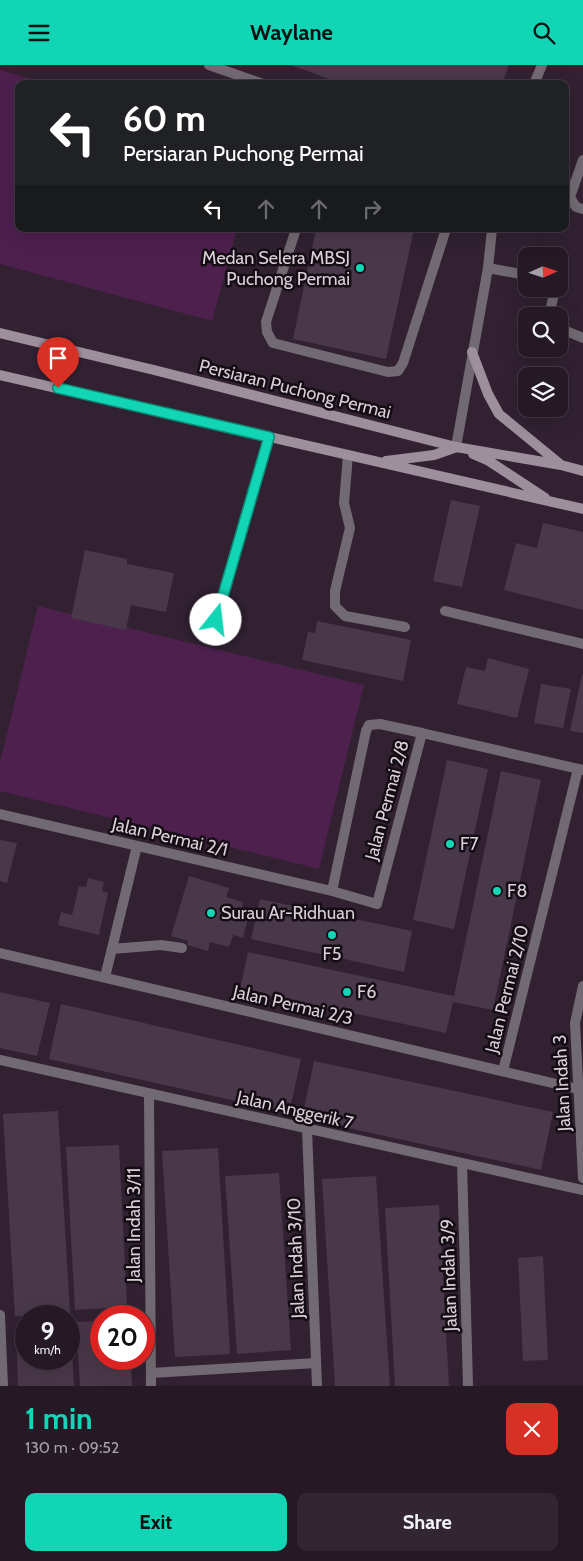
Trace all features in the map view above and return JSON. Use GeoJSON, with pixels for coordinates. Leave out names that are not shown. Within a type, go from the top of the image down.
{"type":"FeatureCollection","features":[{"type":"Feature","properties":{"kind":"street"},"geometry":{"type":"LineString","coordinates":[[209,65],[232,69],[255,80]]}},
{"type":"Feature","properties":{"kind":"street"},"geometry":{"type":"LineString","coordinates":[[535,80],[539,66]]}},
{"type":"Feature","properties":{"kind":"street"},"geometry":{"type":"LineString","coordinates":[[583,160],[570,197],[576,207],[583,209]]}},
{"type":"Feature","properties":{"kind":"street"},"geometry":{"type":"LineString","coordinates":[[295,232],[266,322],[267,332],[273,343],[388,372],[398,371],[404,363],[445,232]]}},
{"type":"Feature","properties":{"kind":"street"},"geometry":{"type":"LineString","coordinates":[[456,447],[488,268],[492,232]]}},
{"type":"Feature","properties":{"kind":"street"},"geometry":{"type":"LineString","coordinates":[[488,268],[518,274]]}},
{"type":"Feature","properties":{"kind":"street"},"geometry":{"type":"LineString","coordinates":[[568,332],[583,338]]}},
{"type":"Feature","properties":{"kind":"street","name":"Persiaran Puchong Permai"},"geometry":{"type":"LineString","coordinates":[[0,333],[456,447],[562,465],[583,471]]}},
{"type":"Feature","properties":{"kind":"street"},"geometry":{"type":"LineString","coordinates":[[472,351],[488,394],[500,414],[562,465]]}},
{"type":"Feature","properties":{"kind":"street"},"geometry":{"type":"LineString","coordinates":[[0,375],[583,509]]}},
{"type":"Feature","properties":{"kind":"street"},"geometry":{"type":"LineString","coordinates":[[216,620],[269,437]]}},
{"type":"Feature","properties":{"kind":"street"},"geometry":{"type":"LineString","coordinates":[[378,462],[434,455],[456,447],[489,461],[550,502]]}},
{"type":"Feature","properties":{"kind":"street"},"geometry":{"type":"LineString","coordinates":[[348,455],[344,503],[350,528],[335,591],[335,606],[345,616],[405,627]]}},
{"type":"Feature","properties":{"kind":"street"},"geometry":{"type":"LineString","coordinates":[[445,611],[583,644]]}},
{"type":"Feature","properties":{"kind":"street"},"geometry":{"type":"LineString","coordinates":[[332,891],[366,731],[369,725],[380,724],[422,733]]}},
{"type":"Feature","properties":{"kind":"street","name":"Jalan Permai 2/8"},"geometry":{"type":"LineString","coordinates":[[332,891],[377,904],[422,733],[581,769]]}},
{"type":"Feature","properties":{"kind":"street","name":"Jalan Permai 2/10"},"geometry":{"type":"LineString","coordinates":[[503,1071],[581,769]]}},
{"type":"Feature","properties":{"kind":"street","name":"Jalan Permai 2/1"},"geometry":{"type":"LineString","coordinates":[[0,813],[137,847],[332,891]]}},
{"type":"Feature","properties":{"kind":"street"},"geometry":{"type":"LineString","coordinates":[[105,977],[137,847]]}},
{"type":"Feature","properties":{"kind":"street"},"geometry":{"type":"LineString","coordinates":[[112,949],[161,945],[182,948]]}},
{"type":"Feature","properties":{"kind":"street","name":"Jalan Permai 2/3"},"geometry":{"type":"LineString","coordinates":[[0,953],[578,1089]]}},
{"type":"Feature","properties":{"kind":"street","name":"Jalan Indah 3"},"geometry":{"type":"LineString","coordinates":[[583,986],[574,1023],[580,1055],[578,1089],[583,1178]]}},
{"type":"Feature","properties":{"kind":"street","name":"Jalan Anggerik 7"},"geometry":{"type":"LineString","coordinates":[[0,1060],[583,1190]]}},
{"type":"Feature","properties":{"kind":"street","name":"Jalan Indah 3/11"},"geometry":{"type":"LineString","coordinates":[[149,1094],[151,1386]]}},
{"type":"Feature","properties":{"kind":"street","name":"Jalan Indah 3/10"},"geometry":{"type":"LineString","coordinates":[[307,1129],[317,1386]]}},
{"type":"Feature","properties":{"kind":"street","name":"Jalan Indah 3/9"},"geometry":{"type":"LineString","coordinates":[[462,1163],[468,1386]]}},
{"type":"Feature","properties":{"kind":"street"},"geometry":{"type":"LineString","coordinates":[[0,1315],[3,1386]]}},
{"type":"Feature","properties":{"kind":"street"},"geometry":{"type":"LineString","coordinates":[[151,1373],[316,1363]]}},
{"type":"Feature","properties":{"kind":"shaded area"},"geometry":{"type":"Polygon","coordinates":[[[0,70],[36,80],[15,80],[15,232],[236,232],[212,321],[0,264],[0,70]]]}},
{"type":"Feature","properties":{"kind":"shaded area"},"geometry":{"type":"Polygon","coordinates":[[[38,606],[364,685],[319,869],[0,791],[0,762],[38,606]]]}},
{"type":"Feature","properties":{"kind":"building"},"geometry":{"type":"Polygon","coordinates":[[[291,65],[509,65],[503,80],[331,80],[291,65]]]}},
{"type":"Feature","properties":{"kind":"building"},"geometry":{"type":"Polygon","coordinates":[[[315,232],[413,232],[386,359],[293,339],[315,232]]]}},
{"type":"Feature","properties":{"kind":"building"},"geometry":{"type":"Polygon","coordinates":[[[451,500],[480,506],[462,587],[433,581],[451,500]]]}},
{"type":"Feature","properties":{"kind":"building"},"geometry":{"type":"Polygon","coordinates":[[[543,523],[583,532],[583,610],[504,590],[516,543],[537,548],[543,523]]]}},
{"type":"Feature","properties":{"kind":"building"},"geometry":{"type":"Polygon","coordinates":[[[85,550],[127,559],[127,564],[174,573],[166,612],[131,605],[126,630],[71,618],[85,550]]]}},
{"type":"Feature","properties":{"kind":"building"},"geometry":{"type":"Polygon","coordinates":[[[317,621],[411,640],[403,681],[302,660],[308,632],[315,633],[317,621]]]}},
{"type":"Feature","properties":{"kind":"building"},"geometry":{"type":"Polygon","coordinates":[[[488,658],[529,669],[517,718],[457,704],[466,667],[485,671],[488,658]]]}},
{"type":"Feature","properties":{"kind":"building"},"geometry":{"type":"Polygon","coordinates":[[[583,675],[583,733],[570,731],[583,675]]]}},
{"type":"Feature","properties":{"kind":"building"},"geometry":{"type":"Polygon","coordinates":[[[541,684],[571,689],[563,728],[534,723],[541,684]]]}},
{"type":"Feature","properties":{"kind":"building","name":"F7"},"geometry":{"type":"Polygon","coordinates":[[[447,760],[488,769],[454,929],[413,920],[447,760]]]}},
{"type":"Feature","properties":{"kind":"building"},"geometry":{"type":"Polygon","coordinates":[[[501,771],[541,780],[493,1010],[453,1002],[446,1033],[240,989],[248,952],[454,996],[501,771]]]}},
{"type":"Feature","properties":{"kind":"building"},"geometry":{"type":"Polygon","coordinates":[[[0,840],[17,843],[7,883],[0,881],[0,840]]]}},
{"type":"Feature","properties":{"kind":"building","name":"Surau Ar-Ridhuan"},"geometry":{"type":"Polygon","coordinates":[[[189,876],[229,888],[226,897],[243,902],[241,912],[249,914],[243,938],[233,935],[229,947],[210,942],[208,951],[187,945],[188,941],[171,936],[189,876]]]}},
{"type":"Feature","properties":{"kind":"building"},"geometry":{"type":"Polygon","coordinates":[[[88,878],[104,882],[102,891],[108,893],[99,935],[58,925],[61,912],[72,915],[79,886],[86,887],[88,878]]]}},
{"type":"Feature","properties":{"kind":"building","name":"F5"},"geometry":{"type":"Polygon","coordinates":[[[260,899],[412,931],[404,972],[251,939],[260,899]]]}},
{"type":"Feature","properties":{"kind":"building"},"geometry":{"type":"Polygon","coordinates":[[[0,992],[50,1003],[37,1056],[0,1048],[0,992]]]}},
{"type":"Feature","properties":{"kind":"building"},"geometry":{"type":"Polygon","coordinates":[[[61,1004],[301,1059],[289,1113],[49,1059],[61,1004]]]}},
{"type":"Feature","properties":{"kind":"building"},"geometry":{"type":"Polygon","coordinates":[[[314,1061],[553,1112],[541,1170],[302,1118],[314,1061]]]}},
{"type":"Feature","properties":{"kind":"building"},"geometry":{"type":"Polygon","coordinates":[[[58,1111],[70,1305],[15,1305],[15,1316],[3,1114],[58,1111]]]}},
{"type":"Feature","properties":{"kind":"building"},"geometry":{"type":"Polygon","coordinates":[[[119,1145],[127,1305],[90,1305],[90,1309],[80,1310],[80,1305],[75,1305],[66,1147],[119,1145]]]}},
{"type":"Feature","properties":{"kind":"building"},"geometry":{"type":"Polygon","coordinates":[[[218,1148],[230,1354],[175,1357],[162,1151],[218,1148]]]}},
{"type":"Feature","properties":{"kind":"building"},"geometry":{"type":"Polygon","coordinates":[[[279,1173],[291,1350],[237,1354],[225,1176],[279,1173]]]}},
{"type":"Feature","properties":{"kind":"building"},"geometry":{"type":"Polygon","coordinates":[[[376,1176],[390,1386],[335,1386],[322,1179],[376,1176]]]}},
{"type":"Feature","properties":{"kind":"building"},"geometry":{"type":"Polygon","coordinates":[[[439,1205],[449,1386],[395,1386],[385,1208],[439,1205]]]}},
{"type":"Feature","properties":{"kind":"building"},"geometry":{"type":"Polygon","coordinates":[[[543,1256],[548,1360],[523,1361],[518,1258],[543,1256]]]}},
{"type":"Feature","properties":{"kind":"building"},"geometry":{"type":"Polygon","coordinates":[[[90,1321],[90,1370],[131,1370],[132,1386],[80,1386],[80,1322],[90,1321]]]}},
{"type":"Feature","properties":{"kind":"building"},"geometry":{"type":"Polygon","coordinates":[[[17,1370],[73,1370],[74,1386],[18,1386],[17,1370]]]}},
{"type":"Feature","properties":{"kind":"place","name":"Medan Selera MBSJ Puchong Permai"},"geometry":{"type":"Point","coordinates":[360,268]}},
{"type":"Feature","properties":{"kind":"place","name":"F7"},"geometry":{"type":"Point","coordinates":[450,844]}},
{"type":"Feature","properties":{"kind":"place","name":"F8"},"geometry":{"type":"Point","coordinates":[497,891]}},
{"type":"Feature","properties":{"kind":"place","name":"Surau Ar-Ridhuan"},"geometry":{"type":"Point","coordinates":[211,913]}},
{"type":"Feature","properties":{"kind":"place","name":"F5"},"geometry":{"type":"Point","coordinates":[332,935]}},
{"type":"Feature","properties":{"kind":"place","name":"F6"},"geometry":{"type":"Point","coordinates":[347,992]}},
{"type":"Feature","properties":{"kind":"route"},"geometry":{"type":"LineString","coordinates":[[58,388],[269,437],[216,620]]}}]}
